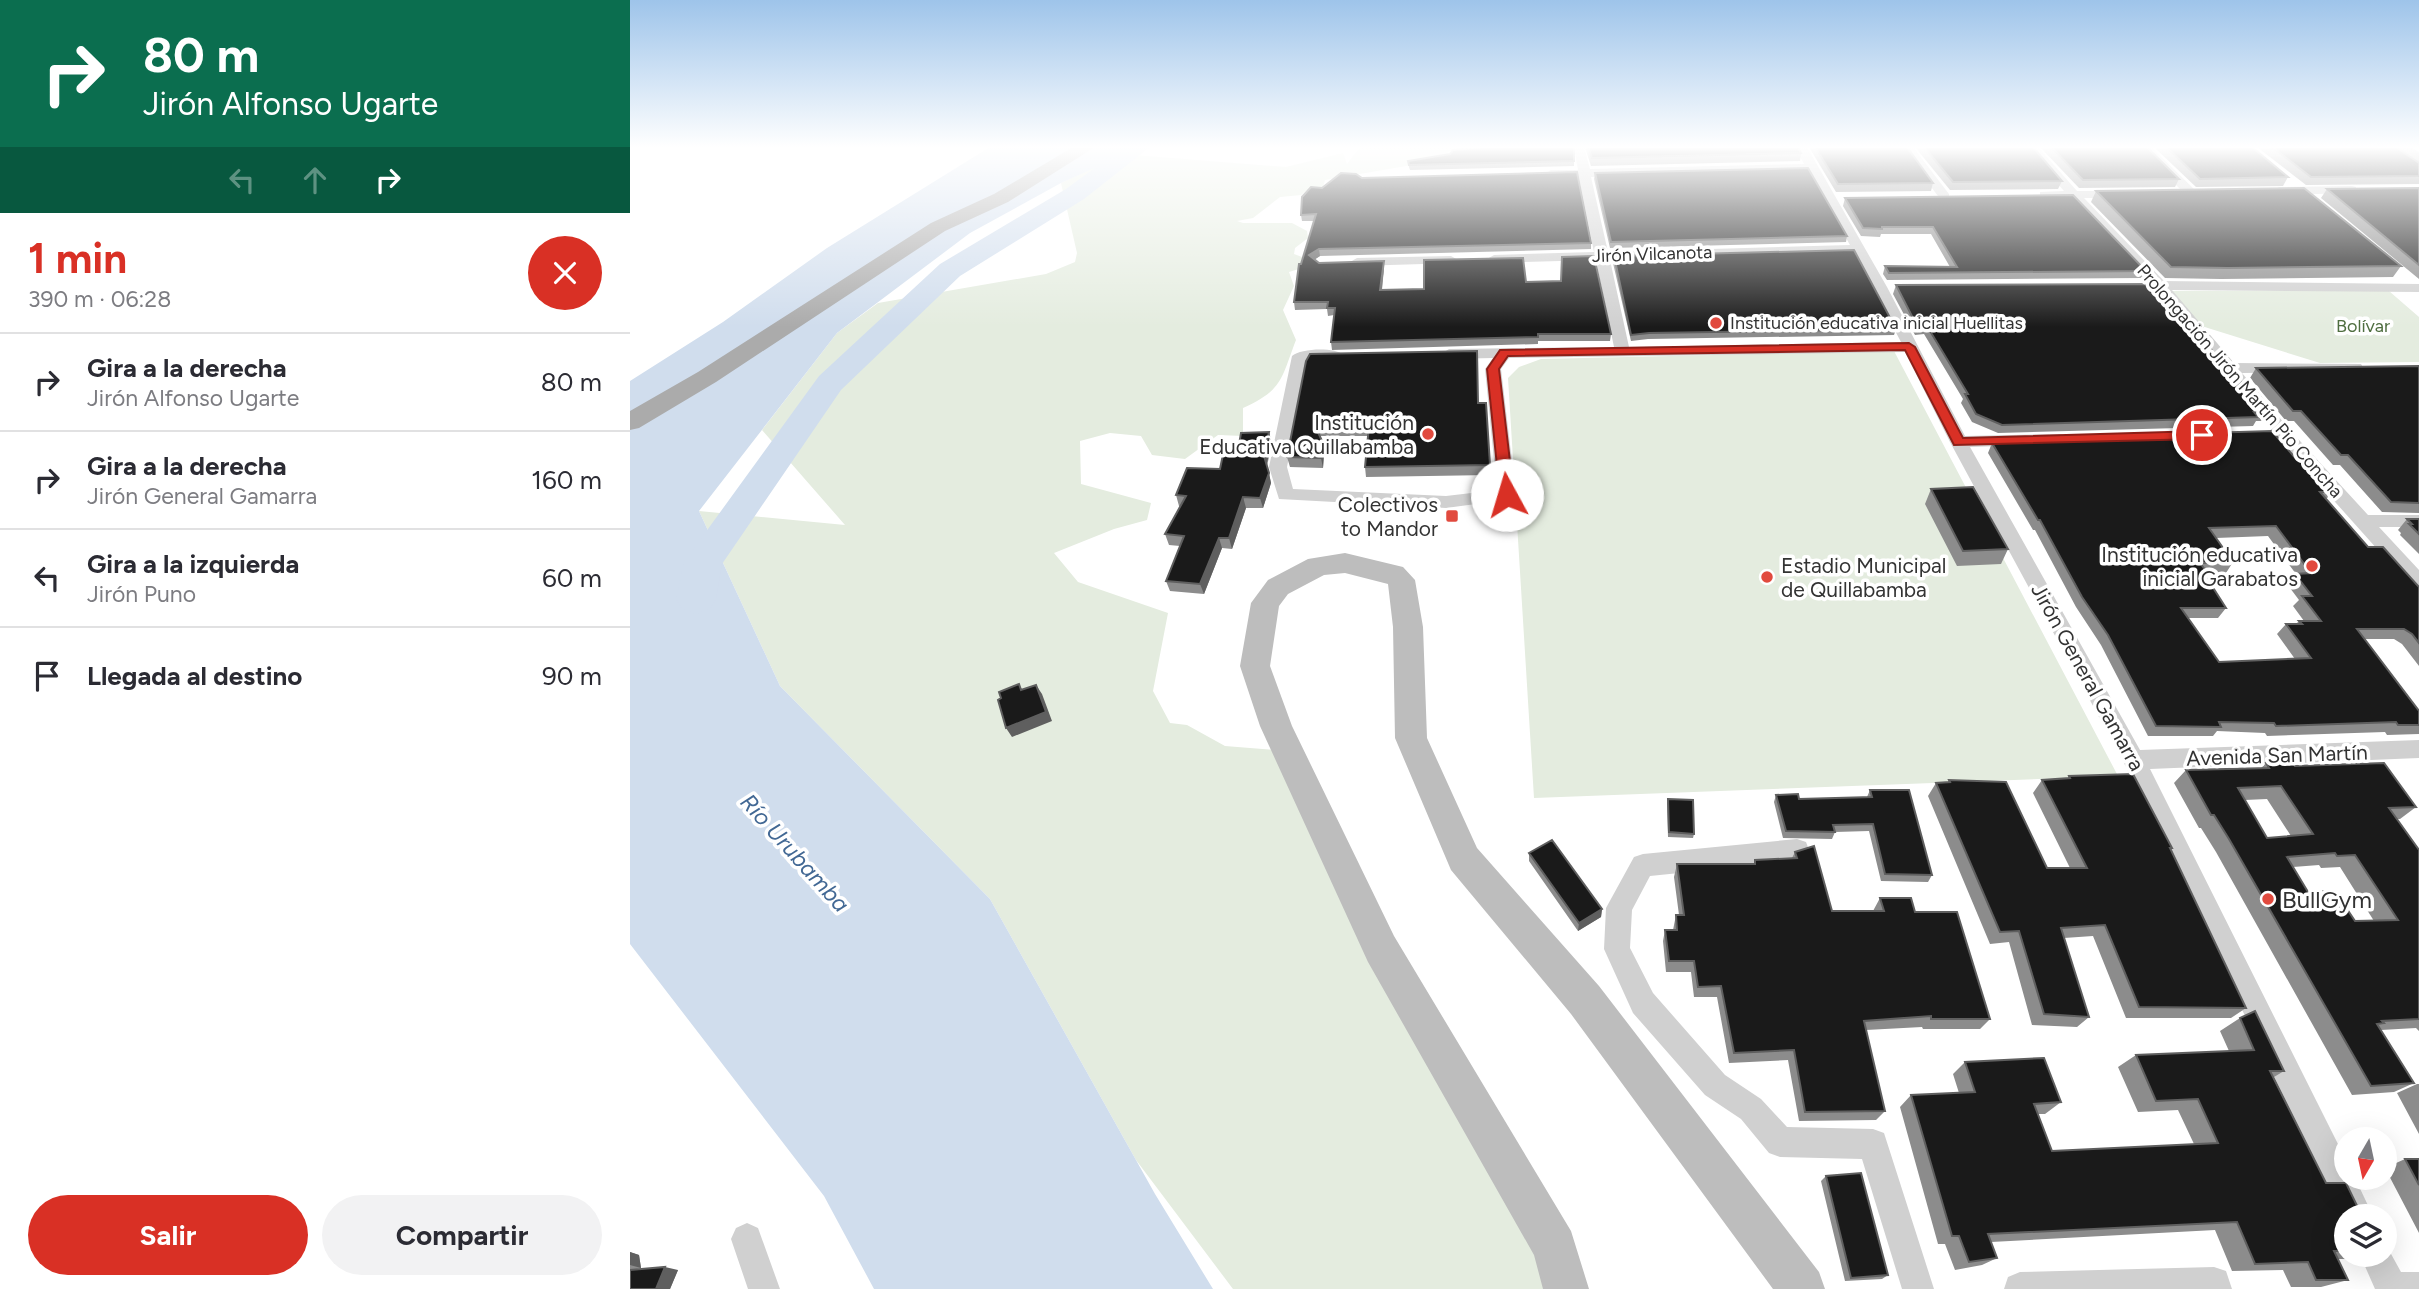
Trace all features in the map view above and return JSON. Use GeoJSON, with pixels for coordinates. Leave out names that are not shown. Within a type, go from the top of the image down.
{"type":"FeatureCollection","features":[{"type":"Feature","properties":{"kind":"main road"},"geometry":{"type":"LineString","coordinates":[[630,422],[707,377],[938,227],[981,207]]}},
{"type":"Feature","properties":{"kind":"street"},"geometry":{"type":"LineString","coordinates":[[1592,207],[1622,350]]}},
{"type":"Feature","properties":{"kind":"street","name":"Jirón General Gamarra"},"geometry":{"type":"LineString","coordinates":[[1839,207],[1859,248],[1887,287],[1909,347],[2134,760],[2351,1204]]}},
{"type":"Feature","properties":{"kind":"street","name":"Prolongación Jirón Martín Pio Concha"},"geometry":{"type":"LineString","coordinates":[[2085,207],[2159,285],[2283,433],[2419,583]]}},
{"type":"Feature","properties":{"kind":"street","name":"Jirón Vilcanota"},"geometry":{"type":"LineString","coordinates":[[1347,262],[1859,248]]}},
{"type":"Feature","properties":{"kind":"street"},"geometry":{"type":"LineString","coordinates":[[2398,270],[2419,288]]}},
{"type":"Feature","properties":{"kind":"street"},"geometry":{"type":"LineString","coordinates":[[2131,285],[2419,288]]}},
{"type":"Feature","properties":{"kind":"street"},"geometry":{"type":"LineString","coordinates":[[1437,354],[1909,347]]}},
{"type":"Feature","properties":{"kind":"street"},"geometry":{"type":"LineString","coordinates":[[1355,355],[1300,356],[1278,467],[1284,495],[1446,502],[1507,495],[1493,369],[1505,353]]}},
{"type":"Feature","properties":{"kind":"street"},"geometry":{"type":"LineString","coordinates":[[2231,368],[2365,367]]}},
{"type":"Feature","properties":{"kind":"street"},"geometry":{"type":"LineString","coordinates":[[2256,433],[2283,433]]}},
{"type":"Feature","properties":{"kind":"street"},"geometry":{"type":"LineString","coordinates":[[1959,442],[2080,439]]}},
{"type":"Feature","properties":{"kind":"street"},"geometry":{"type":"LineString","coordinates":[[2362,521],[2419,521]]}},
{"type":"Feature","properties":{"kind":"street"},"geometry":{"type":"LineString","coordinates":[[1566,1289],[1555,1247],[1381,948],[1276,726],[1255,666],[1265,603],[1278,587],[1318,566],[1345,563],[1364,566],[1393,574],[1401,580],[1408,627],[1411,738],[1464,859],[1585,1000],[1802,1289]]}},
{"type":"Feature","properties":{"kind":"street","name":"Avenida San Martín"},"geometry":{"type":"LineString","coordinates":[[2134,760],[2419,749]]}},
{"type":"Feature","properties":{"kind":"street"},"geometry":{"type":"LineString","coordinates":[[1797,850],[1643,865],[1619,908],[1617,948],[1643,1003],[1715,1085],[1751,1109],[1780,1142],[1873,1144],[1918,1289]]}},
{"type":"Feature","properties":{"kind":"street"},"geometry":{"type":"LineString","coordinates":[[747,1239],[764,1289]]}},
{"type":"Feature","properties":{"kind":"street"},"geometry":{"type":"LineString","coordinates":[[2382,1267],[2392,1289]]}},
{"type":"Feature","properties":{"kind":"street"},"geometry":{"type":"LineString","coordinates":[[2020,1289],[2214,1283],[2216,1289]]}},
{"type":"Feature","properties":{"kind":"street"},"geometry":{"type":"LineString","coordinates":[[2401,1289],[2419,1288]]}},
{"type":"Feature","properties":{"kind":"green space"},"geometry":{"type":"Polygon","coordinates":[[[1067,207],[1267,207],[1253,218],[1237,221],[1292,223],[1307,231],[1308,238],[1295,248],[1294,254],[1318,263],[1289,272],[1294,286],[1283,310],[1296,340],[1279,382],[1266,395],[1243,408],[1243,436],[1218,435],[1185,459],[1152,455],[1141,436],[1110,433],[1080,441],[1081,484],[1151,503],[1147,520],[1114,529],[1054,553],[1078,582],[1168,613],[1153,691],[1170,723],[1187,725],[1225,746],[1289,751],[1566,1289],[1233,1289],[1136,1160],[990,899],[780,686],[699,511],[845,525],[762,430],[837,333],[878,303],[1046,274],[1075,262],[1077,253],[1067,207]]]}},
{"type":"Feature","properties":{"kind":"green space","name":"Bolívar"},"geometry":{"type":"Polygon","coordinates":[[[2166,291],[2389,291],[2419,317],[2419,362],[2320,363],[2195,324],[2166,291]]]}},
{"type":"Feature","properties":{"kind":"green space","name":"Estadio Municipal de Quillabamba"},"geometry":{"type":"Polygon","coordinates":[[[1894,351],[2118,776],[1534,798],[1508,378],[1519,367],[1541,359],[1894,351]]]}},
{"type":"Feature","properties":{"kind":"water"},"geometry":{"type":"Polygon","coordinates":[[[893,207],[1017,207],[970,233],[837,333],[699,511],[780,686],[990,899],[1155,1194],[1213,1289],[874,1289],[824,1196],[630,944],[630,381],[723,322],[827,248],[893,207]]]}},
{"type":"Feature","properties":{"kind":"building"},"geometry":{"type":"Polygon","coordinates":[[[1301,207],[1584,207],[1591,243],[1319,249],[1309,255],[1319,263],[1384,261],[1380,290],[1424,289],[1424,260],[1523,258],[1526,282],[1561,281],[1562,257],[1594,256],[1611,334],[1331,342],[1335,308],[1327,308],[1328,302],[1294,302],[1299,264],[1316,214],[1301,215],[1301,207]]]}},
{"type":"Feature","properties":{"kind":"building"},"geometry":{"type":"Polygon","coordinates":[[[1603,207],[1830,207],[1847,236],[1611,242],[1603,207]]]}},
{"type":"Feature","properties":{"kind":"building"},"geometry":{"type":"Polygon","coordinates":[[[1850,207],[2085,207],[2146,271],[1889,273],[1885,266],[1957,267],[1933,227],[1863,228],[1850,207]]]}},
{"type":"Feature","properties":{"kind":"building"},"geometry":{"type":"Polygon","coordinates":[[[2112,207],[2328,207],[2401,266],[2228,268],[2171,267],[2112,207]]]}},
{"type":"Feature","properties":{"kind":"building"},"geometry":{"type":"Polygon","coordinates":[[[2349,207],[2419,207],[2419,265],[2349,207]]]}},
{"type":"Feature","properties":{"kind":"building"},"geometry":{"type":"Polygon","coordinates":[[[1854,250],[1896,329],[1631,335],[1614,256],[1854,250]]]}},
{"type":"Feature","properties":{"kind":"building"},"geometry":{"type":"Polygon","coordinates":[[[2155,284],[2195,328],[2189,328],[2228,366],[2266,412],[2254,412],[2258,417],[2002,425],[1976,414],[1965,394],[1968,394],[1927,326],[1917,326],[1896,285],[2155,284]]]}},
{"type":"Feature","properties":{"kind":"building"},"geometry":{"type":"Polygon","coordinates":[[[1477,351],[1478,403],[1486,403],[1490,465],[1365,467],[1369,426],[1315,426],[1323,443],[1321,458],[1287,457],[1306,361],[1310,354],[1477,351]]]}},
{"type":"Feature","properties":{"kind":"building"},"geometry":{"type":"Polygon","coordinates":[[[2419,366],[2419,503],[2391,502],[2348,455],[2341,455],[2301,411],[2293,411],[2256,368],[2419,366]]]}},
{"type":"Feature","properties":{"kind":"building"},"geometry":{"type":"Polygon","coordinates":[[[2272,431],[2297,460],[2306,460],[2333,492],[2320,492],[2368,547],[2383,547],[2419,587],[2419,643],[2404,629],[2357,629],[2419,711],[2419,725],[2398,725],[2396,722],[2276,726],[2274,723],[2219,722],[2221,727],[2156,726],[2108,635],[2082,597],[2040,520],[1992,443],[2046,442],[2036,438],[2272,431]],[[2276,526],[2209,528],[2233,562],[2200,563],[2226,608],[2181,608],[2219,662],[2311,658],[2286,624],[2321,621],[2302,596],[2312,596],[2295,574],[2311,573],[2276,526]]]}},
{"type":"Feature","properties":{"kind":"building"},"geometry":{"type":"Polygon","coordinates":[[[1269,432],[1264,456],[1269,473],[1260,498],[1243,497],[1229,538],[1219,538],[1200,584],[1166,581],[1184,536],[1165,534],[1186,496],[1176,495],[1187,468],[1220,469],[1225,445],[1239,445],[1241,433],[1269,432]]]}},
{"type":"Feature","properties":{"kind":"building"},"geometry":{"type":"Polygon","coordinates":[[[1973,487],[2008,549],[1963,551],[1931,489],[1973,487]]]}},
{"type":"Feature","properties":{"kind":"building"},"geometry":{"type":"Polygon","coordinates":[[[2407,519],[2419,519],[2419,534],[2409,524],[2412,524],[2407,519]]]}},
{"type":"Feature","properties":{"kind":"building"},"geometry":{"type":"Polygon","coordinates":[[[1019,684],[1021,690],[1036,685],[1046,712],[1006,728],[998,700],[1001,698],[999,692],[1019,684]]]}},
{"type":"Feature","properties":{"kind":"building"},"geometry":{"type":"Polygon","coordinates":[[[2293,762],[2295,766],[2384,763],[2416,807],[2389,808],[2419,850],[2419,1019],[2382,1021],[2384,1023],[2377,1024],[2414,1083],[2371,1086],[2229,839],[2214,815],[2211,815],[2186,770],[2269,768],[2266,763],[2293,762]],[[2281,786],[2238,788],[2267,838],[2313,834],[2281,786]],[[2335,853],[2287,857],[2308,892],[2335,891],[2355,921],[2398,920],[2355,855],[2337,856],[2335,853]]]}},
{"type":"Feature","properties":{"kind":"building"},"geometry":{"type":"Polygon","coordinates":[[[2133,774],[2172,848],[2246,1008],[2139,1007],[2105,925],[2061,928],[2089,1017],[2044,1014],[2019,931],[2000,932],[1936,783],[1950,782],[1949,780],[2006,782],[2047,868],[2087,868],[2042,780],[2070,778],[2069,776],[2133,774]]]}},
{"type":"Feature","properties":{"kind":"building"},"geometry":{"type":"Polygon","coordinates":[[[1870,790],[1909,790],[1932,875],[1885,874],[1873,824],[1833,825],[1835,832],[1786,831],[1776,795],[1798,794],[1799,799],[1872,797],[1870,790]]]}},
{"type":"Feature","properties":{"kind":"building"},"geometry":{"type":"Polygon","coordinates":[[[1668,799],[1693,800],[1694,834],[1669,832],[1668,799]]]}},
{"type":"Feature","properties":{"kind":"building"},"geometry":{"type":"Polygon","coordinates":[[[1552,840],[1602,909],[1579,923],[1529,853],[1552,840]]]}},
{"type":"Feature","properties":{"kind":"building"},"geometry":{"type":"Polygon","coordinates":[[[1814,846],[1832,911],[1884,911],[1880,898],[1911,898],[1915,912],[1957,912],[1990,1019],[1931,1019],[1931,1016],[1864,1021],[1885,1111],[1805,1112],[1794,1050],[1734,1053],[1721,986],[1698,987],[1694,961],[1669,961],[1665,930],[1677,930],[1676,915],[1684,915],[1677,864],[1755,864],[1755,860],[1797,858],[1795,852],[1814,846]]]}},
{"type":"Feature","properties":{"kind":"building"},"geometry":{"type":"Polygon","coordinates":[[[2255,1011],[2284,1071],[2270,1071],[2326,1183],[2334,1183],[2334,1190],[2349,1190],[2356,1204],[2334,1204],[2334,1267],[2342,1267],[2348,1280],[2316,1280],[2308,1262],[2255,1264],[2237,1222],[1988,1234],[1997,1258],[1969,1262],[1959,1236],[1952,1236],[1911,1095],[1975,1092],[1965,1062],[2044,1058],[2061,1102],[2034,1104],[2052,1151],[2218,1143],[2198,1099],[2156,1101],[2136,1055],[2254,1050],[2240,1018],[2255,1011]]]}},
{"type":"Feature","properties":{"kind":"building"},"geometry":{"type":"Polygon","coordinates":[[[2405,1159],[2419,1159],[2419,1185],[2405,1159]]]}},
{"type":"Feature","properties":{"kind":"building"},"geometry":{"type":"Polygon","coordinates":[[[1861,1173],[1888,1275],[1851,1278],[1826,1176],[1861,1173]]]}},
{"type":"Feature","properties":{"kind":"building"},"geometry":{"type":"Polygon","coordinates":[[[665,1267],[656,1289],[630,1289],[630,1270],[665,1267]]]}},
{"type":"Feature","properties":{"kind":"waterway","name":"Río Urubamba"},"geometry":{"type":"LineString","coordinates":[[696,599],[703,562],[830,383],[950,270],[1053,207]]}},
{"type":"Feature","properties":{"kind":"place","name":"Institución educativa inicial Huellitas"},"geometry":{"type":"Point","coordinates":[1716,323]}},
{"type":"Feature","properties":{"kind":"place","name":"Institución Educativa Quillabamba"},"geometry":{"type":"Point","coordinates":[1428,434]}},
{"type":"Feature","properties":{"kind":"place","name":"Colectivos to Mandor"},"geometry":{"type":"Point","coordinates":[1452,516]}},
{"type":"Feature","properties":{"kind":"place","name":"Institución educativa inicial Garabatos"},"geometry":{"type":"Point","coordinates":[2312,566]}},
{"type":"Feature","properties":{"kind":"place","name":"Estadio Municipal de Quillabamba"},"geometry":{"type":"Point","coordinates":[1767,577]}},
{"type":"Feature","properties":{"kind":"place","name":"BullGym"},"geometry":{"type":"Point","coordinates":[2268,899]}},
{"type":"Feature","properties":{"kind":"route"},"geometry":{"type":"LineString","coordinates":[[1507,495],[1493,369],[1505,353],[1909,347],[1959,442],[2202,435]]}}]}
